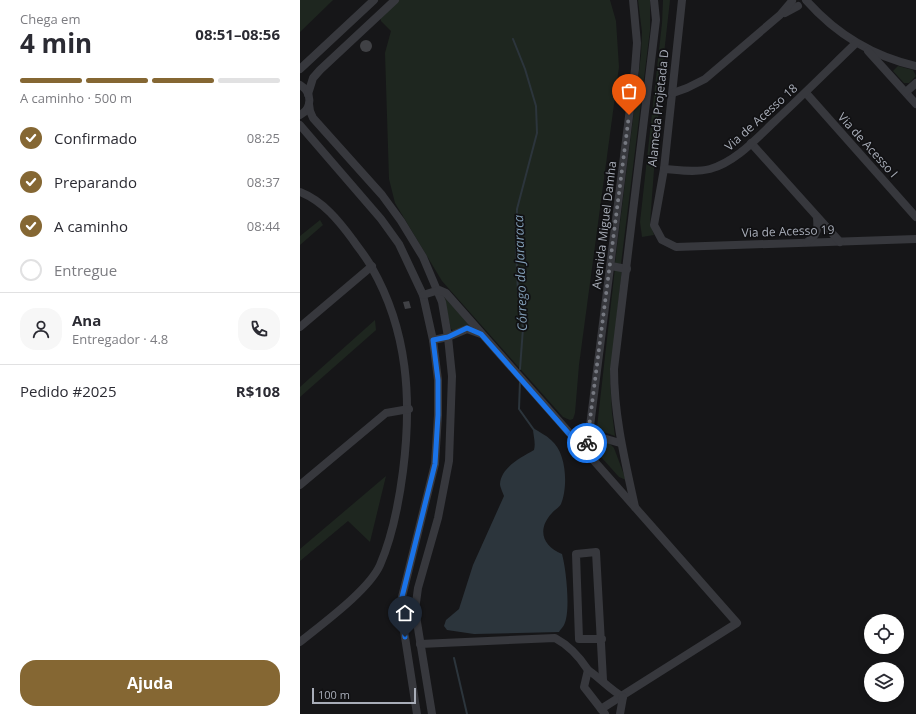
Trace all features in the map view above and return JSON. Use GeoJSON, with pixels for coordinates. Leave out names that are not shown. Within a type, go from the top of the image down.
{"type":"FeatureCollection","features":[{"type":"Feature","properties":{"kind":"street"},"geometry":{"type":"LineString","coordinates":[[300,69],[374,0]]}},
{"type":"Feature","properties":{"kind":"street"},"geometry":{"type":"LineString","coordinates":[[395,0],[320,70],[313,78],[308,94],[313,118],[382,195],[416,244],[438,290],[448,337],[452,376],[449,461],[438,518],[418,588],[415,610],[432,714]]}},
{"type":"Feature","properties":{"kind":"street","name":"Avenida Miguel Damha"},"geometry":{"type":"LineString","coordinates":[[585,452],[589,434],[611,266],[635,69],[637,43],[633,0]]}},
{"type":"Feature","properties":{"kind":"street"},"geometry":{"type":"LineString","coordinates":[[635,508],[620,443],[614,397],[614,369],[656,20],[654,0]]}},
{"type":"Feature","properties":{"kind":"street","name":"Alameda Projetada D"},"geometry":{"type":"LineString","coordinates":[[662,240],[654,226],[664,169],[682,0]]}},
{"type":"Feature","properties":{"kind":"street"},"geometry":{"type":"LineString","coordinates":[[673,93],[705,79],[780,15],[799,2],[818,13],[856,43],[893,60],[916,66]]}},
{"type":"Feature","properties":{"kind":"street","name":"Via de Acesso 18"},"geometry":{"type":"LineString","coordinates":[[664,169],[698,171],[710,169],[730,160],[806,93],[856,43]]}},
{"type":"Feature","properties":{"kind":"street"},"geometry":{"type":"LineString","coordinates":[[867,49],[916,104]]}},
{"type":"Feature","properties":{"kind":"street"},"geometry":{"type":"LineString","coordinates":[[906,92],[916,83]]}},
{"type":"Feature","properties":{"kind":"street"},"geometry":{"type":"LineString","coordinates":[[300,85],[308,94]]}},
{"type":"Feature","properties":{"kind":"street","name":"Via de Acesso I"},"geometry":{"type":"LineString","coordinates":[[806,93],[914,215],[916,223]]}},
{"type":"Feature","properties":{"kind":"street"},"geometry":{"type":"LineString","coordinates":[[300,115],[307,109],[309,104]]}},
{"type":"Feature","properties":{"kind":"street"},"geometry":{"type":"LineString","coordinates":[[300,125],[381,219],[399,244],[423,295],[433,340],[438,380],[438,415],[435,464],[400,605],[417,714]]}},
{"type":"Feature","properties":{"kind":"street"},"geometry":{"type":"LineString","coordinates":[[751,143],[840,242]]}},
{"type":"Feature","properties":{"kind":"street"},"geometry":{"type":"LineString","coordinates":[[300,192],[310,196],[337,219],[372,266],[394,318],[402,349],[409,408],[400,498],[380,566],[354,595],[300,642]]}},
{"type":"Feature","properties":{"kind":"street"},"geometry":{"type":"LineString","coordinates":[[807,243],[815,238],[818,231],[817,218]]}},
{"type":"Feature","properties":{"kind":"street","name":"Via de Acesso 19"},"geometry":{"type":"LineString","coordinates":[[662,240],[676,247],[915,238]]}},
{"type":"Feature","properties":{"kind":"street"},"geometry":{"type":"LineString","coordinates":[[300,327],[372,266]]}},
{"type":"Feature","properties":{"kind":"street"},"geometry":{"type":"LineString","coordinates":[[611,266],[627,269]]}},
{"type":"Feature","properties":{"kind":"street"},"geometry":{"type":"LineString","coordinates":[[423,295],[438,290],[446,293],[737,623],[603,711],[584,687],[588,670]]}},
{"type":"Feature","properties":{"kind":"street"},"geometry":{"type":"LineString","coordinates":[[433,340],[448,337],[467,328],[481,334]]}},
{"type":"Feature","properties":{"kind":"street"},"geometry":{"type":"LineString","coordinates":[[300,485],[386,413],[409,408]]}},
{"type":"Feature","properties":{"kind":"street"},"geometry":{"type":"LineString","coordinates":[[589,434],[620,443]]}},
{"type":"Feature","properties":{"kind":"street"},"geometry":{"type":"LineString","coordinates":[[602,638],[580,639],[576,554],[596,552],[602,638],[603,680]]}},
{"type":"Feature","properties":{"kind":"street"},"geometry":{"type":"LineString","coordinates":[[405,637],[418,635]]}},
{"type":"Feature","properties":{"kind":"street"},"geometry":{"type":"LineString","coordinates":[[420,644],[555,638],[566,644],[581,658],[588,670],[603,680],[610,690],[623,697]]}},
{"type":"Feature","properties":{"kind":"street"},"geometry":{"type":"LineString","coordinates":[[408,657],[422,654]]}},
{"type":"Feature","properties":{"kind":"street"},"geometry":{"type":"LineString","coordinates":[[620,714],[623,697]]}},
{"type":"Feature","properties":{"kind":"shaded area"},"geometry":{"type":"Polygon","coordinates":[[[300,0],[333,0],[300,32],[300,0]]]}},
{"type":"Feature","properties":{"kind":"shaded area"},"geometry":{"type":"Polygon","coordinates":[[[397,0],[610,0],[616,21],[619,67],[579,365],[575,413],[573,419],[570,420],[563,417],[442,281],[395,203],[389,179],[385,53],[391,31],[381,21],[380,16],[397,0]]]}},
{"type":"Feature","properties":{"kind":"shaded area"},"geometry":{"type":"Polygon","coordinates":[[[638,0],[650,0],[650,30],[621,264],[615,263],[641,55],[642,32],[638,0]]]}},
{"type":"Feature","properties":{"kind":"shaded area"},"geometry":{"type":"Polygon","coordinates":[[[663,0],[670,0],[660,90],[650,223],[654,235],[642,237],[640,222],[662,23],[663,0]]]}},
{"type":"Feature","properties":{"kind":"shaded area"},"geometry":{"type":"Polygon","coordinates":[[[898,66],[913,70],[916,76],[909,83],[904,83],[893,71],[898,66]]]}},
{"type":"Feature","properties":{"kind":"shaded area"},"geometry":{"type":"Polygon","coordinates":[[[320,220],[323,225],[300,245],[300,236],[320,220]]]}},
{"type":"Feature","properties":{"kind":"shaded area"},"geometry":{"type":"Polygon","coordinates":[[[615,268],[622,269],[610,377],[615,436],[598,430],[597,427],[615,268]]]}},
{"type":"Feature","properties":{"kind":"shaded area"},"geometry":{"type":"Polygon","coordinates":[[[443,296],[468,322],[469,326],[454,331],[451,329],[443,296]]]}},
{"type":"Feature","properties":{"kind":"shaded area"},"geometry":{"type":"Polygon","coordinates":[[[375,320],[376,330],[300,397],[300,387],[375,320]]]}},
{"type":"Feature","properties":{"kind":"shaded area"},"geometry":{"type":"Polygon","coordinates":[[[533,428],[551,440],[556,446],[563,461],[565,470],[565,489],[561,504],[547,519],[543,531],[546,542],[555,551],[562,554],[564,561],[567,610],[564,625],[559,632],[474,634],[447,630],[444,626],[446,620],[459,609],[473,565],[504,496],[500,485],[501,478],[504,472],[513,463],[534,450],[535,444],[533,428]]]}},
{"type":"Feature","properties":{"kind":"shaded area"},"geometry":{"type":"Polygon","coordinates":[[[593,439],[608,442],[614,448],[626,480],[619,477],[594,449],[593,439]]]}},
{"type":"Feature","properties":{"kind":"shaded area"},"geometry":{"type":"Polygon","coordinates":[[[386,476],[370,542],[348,521],[300,561],[300,549],[386,476]]]}},
{"type":"Feature","properties":{"kind":"building"},"geometry":{"type":"Polygon","coordinates":[[[368,40],[371,41],[371,51],[364,52],[361,51],[360,44],[361,41],[368,40]]]}},
{"type":"Feature","properties":{"kind":"building"},"geometry":{"type":"Polygon","coordinates":[[[409,301],[411,308],[405,309],[403,302],[409,301]]]}},
{"type":"Feature","properties":{"kind":"waterway","name":"Córrego da Jararaca"},"geometry":{"type":"LineString","coordinates":[[513,39],[525,69],[536,106],[537,133],[517,209],[516,248],[518,292],[523,328],[520,369]]}},
{"type":"Feature","properties":{"kind":"waterway","name":"Córrego da Jararaca"},"geometry":{"type":"LineString","coordinates":[[520,381],[519,409],[534,430]]}},
{"type":"Feature","properties":{"kind":"waterway","name":"Córrego da Jararaca"},"geometry":{"type":"LineString","coordinates":[[454,658],[467,714]]}},
{"type":"Feature","properties":{"kind":"way so far"},"geometry":{"type":"LineString","coordinates":[[587,443],[629,115]]}},
{"type":"Feature","properties":{"kind":"route"},"geometry":{"type":"LineString","coordinates":[[405,637],[400,605],[435,464],[438,415],[438,380],[433,340],[448,337],[467,328],[481,334],[585,452],[587,443]]}}]}
